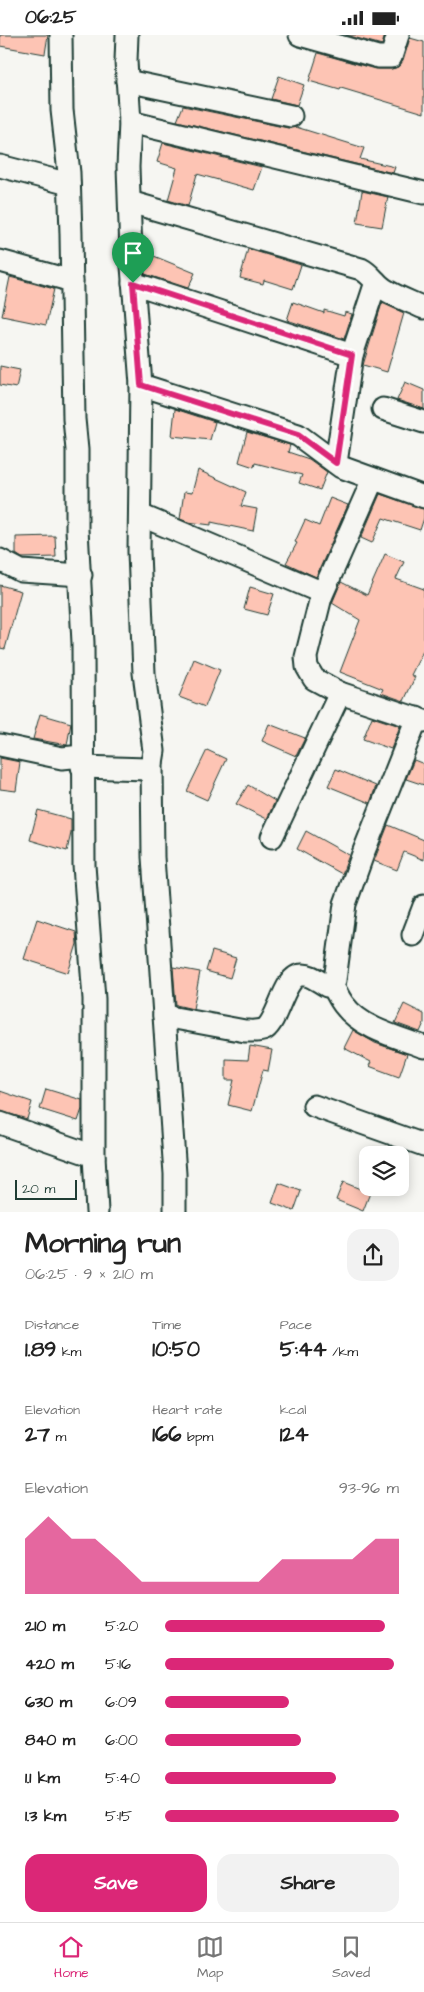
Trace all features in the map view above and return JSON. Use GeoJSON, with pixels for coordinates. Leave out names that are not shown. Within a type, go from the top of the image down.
{"type":"FeatureCollection","features":[{"type":"Feature","properties":{"kind":"street"},"geometry":{"type":"LineString","coordinates":[[61,35],[62,110],[69,184],[74,419],[77,450],[77,529],[81,575],[84,705],[82,762],[86,904],[94,999],[94,1156],[97,1212]]}},
{"type":"Feature","properties":{"kind":"street"},"geometry":{"type":"LineString","coordinates":[[127,35],[130,122],[128,167],[133,283],[141,385],[139,552],[144,673],[154,751],[150,766],[153,857],[175,1174],[175,1212]]}},
{"type":"Feature","properties":{"kind":"street"},"geometry":{"type":"LineString","coordinates":[[300,35],[329,39],[378,57],[391,57],[398,35]]}},
{"type":"Feature","properties":{"kind":"street"},"geometry":{"type":"LineString","coordinates":[[128,81],[291,116]]}},
{"type":"Feature","properties":{"kind":"street"},"geometry":{"type":"LineString","coordinates":[[130,122],[424,193]]}},
{"type":"Feature","properties":{"kind":"street"},"geometry":{"type":"LineString","coordinates":[[0,166],[69,184]]}},
{"type":"Feature","properties":{"kind":"street"},"geometry":{"type":"LineString","coordinates":[[130,202],[361,269],[371,274],[376,282],[386,290],[424,308]]}},
{"type":"Feature","properties":{"kind":"street"},"geometry":{"type":"LineString","coordinates":[[0,261],[72,281]]}},
{"type":"Feature","properties":{"kind":"street"},"geometry":{"type":"LineString","coordinates":[[336,463],[352,355],[376,282]]}},
{"type":"Feature","properties":{"kind":"street"},"geometry":{"type":"LineString","coordinates":[[133,283],[352,355]]}},
{"type":"Feature","properties":{"kind":"street"},"geometry":{"type":"LineString","coordinates":[[141,385],[298,435],[342,467],[424,497]]}},
{"type":"Feature","properties":{"kind":"street"},"geometry":{"type":"LineString","coordinates":[[383,409],[424,422]]}},
{"type":"Feature","properties":{"kind":"street"},"geometry":{"type":"LineString","coordinates":[[332,985],[335,980],[345,904],[364,851],[421,719],[340,693],[314,679],[307,667],[306,657],[321,597],[373,479]]}},
{"type":"Feature","properties":{"kind":"street"},"geometry":{"type":"LineString","coordinates":[[140,515],[304,584],[316,590],[321,597]]}},
{"type":"Feature","properties":{"kind":"street"},"geometry":{"type":"LineString","coordinates":[[0,560],[21,571],[81,575]]}},
{"type":"Feature","properties":{"kind":"street"},"geometry":{"type":"LineString","coordinates":[[272,837],[340,693]]}},
{"type":"Feature","properties":{"kind":"street"},"geometry":{"type":"LineString","coordinates":[[0,745],[104,767],[150,766]]}},
{"type":"Feature","properties":{"kind":"street"},"geometry":{"type":"LineString","coordinates":[[413,935],[424,906]]}},
{"type":"Feature","properties":{"kind":"street"},"geometry":{"type":"LineString","coordinates":[[164,1016],[245,1031],[257,1031],[265,1029],[272,1020],[291,982],[296,976],[309,975],[327,985],[332,985]]}},
{"type":"Feature","properties":{"kind":"street"},"geometry":{"type":"LineString","coordinates":[[332,985],[344,1005],[355,1017],[374,1028],[424,1047]]}},
{"type":"Feature","properties":{"kind":"street"},"geometry":{"type":"LineString","coordinates":[[314,1106],[424,1145]]}},
{"type":"Feature","properties":{"kind":"street"},"geometry":{"type":"LineString","coordinates":[[0,1123],[94,1156]]}},
{"type":"Feature","properties":{"kind":"building"},"geometry":{"type":"Polygon","coordinates":[[[0,35],[48,35],[45,54],[0,46],[0,35]]]}},
{"type":"Feature","properties":{"kind":"building"},"geometry":{"type":"Polygon","coordinates":[[[346,35],[385,35],[382,45],[346,35]]]}},
{"type":"Feature","properties":{"kind":"building"},"geometry":{"type":"Polygon","coordinates":[[[410,38],[424,42],[424,113],[341,88],[340,90],[309,81],[318,53],[375,69],[391,69],[398,67],[403,61],[410,38]]]}},
{"type":"Feature","properties":{"kind":"building"},"geometry":{"type":"Polygon","coordinates":[[[279,76],[304,85],[297,105],[271,99],[279,76]]]}},
{"type":"Feature","properties":{"kind":"building"},"geometry":{"type":"Polygon","coordinates":[[[183,106],[288,128],[296,127],[364,148],[360,159],[395,167],[393,173],[177,121],[183,106]]]}},
{"type":"Feature","properties":{"kind":"building"},"geometry":{"type":"Polygon","coordinates":[[[163,143],[262,167],[254,190],[197,174],[188,206],[168,200],[177,168],[157,162],[163,143]]]}},
{"type":"Feature","properties":{"kind":"building"},"geometry":{"type":"Polygon","coordinates":[[[362,191],[388,197],[382,227],[357,223],[362,191]]]}},
{"type":"Feature","properties":{"kind":"building"},"geometry":{"type":"Polygon","coordinates":[[[248,249],[301,265],[293,289],[264,280],[263,284],[240,278],[248,249]]]}},
{"type":"Feature","properties":{"kind":"building"},"geometry":{"type":"Polygon","coordinates":[[[149,254],[195,273],[188,288],[145,274],[144,264],[149,254]]]}},
{"type":"Feature","properties":{"kind":"building"},"geometry":{"type":"Polygon","coordinates":[[[10,277],[54,289],[46,325],[2,316],[10,277]]]}},
{"type":"Feature","properties":{"kind":"building"},"geometry":{"type":"Polygon","coordinates":[[[293,302],[324,313],[324,310],[344,316],[345,312],[352,314],[344,339],[287,320],[293,302]]]}},
{"type":"Feature","properties":{"kind":"building"},"geometry":{"type":"Polygon","coordinates":[[[382,303],[404,313],[387,372],[363,365],[382,303]]]}},
{"type":"Feature","properties":{"kind":"building"},"geometry":{"type":"Polygon","coordinates":[[[0,366],[20,370],[16,388],[0,385],[0,366]]]}},
{"type":"Feature","properties":{"kind":"building"},"geometry":{"type":"Polygon","coordinates":[[[405,382],[424,390],[424,409],[397,400],[405,382]]]}},
{"type":"Feature","properties":{"kind":"building"},"geometry":{"type":"Polygon","coordinates":[[[175,409],[215,422],[210,440],[172,436],[175,409]]]}},
{"type":"Feature","properties":{"kind":"building"},"geometry":{"type":"Polygon","coordinates":[[[247,432],[290,445],[288,452],[309,459],[327,472],[320,490],[299,483],[302,475],[255,463],[254,467],[239,462],[247,432]]]}},
{"type":"Feature","properties":{"kind":"building"},"geometry":{"type":"Polygon","coordinates":[[[198,470],[246,492],[241,506],[257,509],[253,531],[211,522],[211,525],[180,519],[184,492],[192,493],[198,470]]]}},
{"type":"Feature","properties":{"kind":"building"},"geometry":{"type":"Polygon","coordinates":[[[380,494],[424,509],[424,518],[420,530],[383,518],[372,543],[361,538],[380,494]]]}},
{"type":"Feature","properties":{"kind":"building"},"geometry":{"type":"Polygon","coordinates":[[[330,498],[348,505],[316,577],[286,563],[297,543],[295,542],[305,520],[319,526],[330,498]]]}},
{"type":"Feature","properties":{"kind":"building"},"geometry":{"type":"Polygon","coordinates":[[[55,536],[56,557],[22,558],[16,554],[16,537],[55,536]]]}},
{"type":"Feature","properties":{"kind":"building"},"geometry":{"type":"Polygon","coordinates":[[[385,554],[404,562],[396,579],[424,589],[424,649],[411,675],[415,677],[404,701],[381,693],[383,689],[340,672],[360,620],[332,603],[341,582],[367,595],[385,554]]]}},
{"type":"Feature","properties":{"kind":"building"},"geometry":{"type":"Polygon","coordinates":[[[0,585],[21,591],[5,649],[0,648],[0,585]]]}},
{"type":"Feature","properties":{"kind":"building"},"geometry":{"type":"Polygon","coordinates":[[[250,587],[274,594],[267,615],[244,609],[250,587]]]}},
{"type":"Feature","properties":{"kind":"building"},"geometry":{"type":"Polygon","coordinates":[[[194,659],[220,670],[205,707],[179,697],[194,659]]]}},
{"type":"Feature","properties":{"kind":"building"},"geometry":{"type":"Polygon","coordinates":[[[40,714],[71,723],[67,745],[33,739],[40,714]]]}},
{"type":"Feature","properties":{"kind":"building"},"geometry":{"type":"Polygon","coordinates":[[[372,717],[400,726],[391,749],[363,739],[372,717]]]}},
{"type":"Feature","properties":{"kind":"building"},"geometry":{"type":"Polygon","coordinates":[[[269,724],[305,738],[296,756],[262,741],[269,724]]]}},
{"type":"Feature","properties":{"kind":"building"},"geometry":{"type":"Polygon","coordinates":[[[207,750],[226,759],[207,800],[187,791],[207,750]]]}},
{"type":"Feature","properties":{"kind":"building"},"geometry":{"type":"Polygon","coordinates":[[[0,758],[20,762],[16,791],[0,789],[0,758]]]}},
{"type":"Feature","properties":{"kind":"building"},"geometry":{"type":"Polygon","coordinates":[[[414,760],[424,764],[424,785],[406,779],[414,760]]]}},
{"type":"Feature","properties":{"kind":"building"},"geometry":{"type":"Polygon","coordinates":[[[336,769],[376,786],[370,803],[328,786],[336,769]]]}},
{"type":"Feature","properties":{"kind":"building"},"geometry":{"type":"Polygon","coordinates":[[[248,785],[275,801],[267,819],[236,804],[248,785]]]}},
{"type":"Feature","properties":{"kind":"building"},"geometry":{"type":"Polygon","coordinates":[[[38,810],[71,819],[71,833],[67,851],[30,840],[38,810]]]}},
{"type":"Feature","properties":{"kind":"building"},"geometry":{"type":"Polygon","coordinates":[[[388,825],[424,840],[424,860],[404,852],[397,870],[374,861],[388,825]]]}},
{"type":"Feature","properties":{"kind":"building"},"geometry":{"type":"Polygon","coordinates":[[[306,831],[349,855],[342,874],[297,849],[306,831]]]}},
{"type":"Feature","properties":{"kind":"building"},"geometry":{"type":"Polygon","coordinates":[[[37,919],[76,932],[77,944],[68,973],[24,959],[37,919]]]}},
{"type":"Feature","properties":{"kind":"building"},"geometry":{"type":"Polygon","coordinates":[[[212,951],[236,958],[230,978],[206,971],[212,951]]]}},
{"type":"Feature","properties":{"kind":"building"},"geometry":{"type":"Polygon","coordinates":[[[173,967],[200,972],[193,1009],[176,1005],[173,967]]]}},
{"type":"Feature","properties":{"kind":"building"},"geometry":{"type":"Polygon","coordinates":[[[404,1004],[424,1014],[424,1023],[420,1032],[395,1023],[404,1004]]]}},
{"type":"Feature","properties":{"kind":"building"},"geometry":{"type":"Polygon","coordinates":[[[353,1030],[375,1043],[407,1054],[399,1077],[369,1066],[371,1062],[344,1048],[353,1030]]]}},
{"type":"Feature","properties":{"kind":"building"},"geometry":{"type":"Polygon","coordinates":[[[250,1046],[272,1050],[268,1071],[263,1070],[252,1111],[228,1105],[234,1080],[226,1080],[226,1059],[248,1060],[250,1046]]]}},
{"type":"Feature","properties":{"kind":"building"},"geometry":{"type":"Polygon","coordinates":[[[46,1089],[82,1100],[82,1109],[78,1121],[40,1109],[46,1089]]]}},
{"type":"Feature","properties":{"kind":"building"},"geometry":{"type":"Polygon","coordinates":[[[0,1091],[32,1102],[27,1119],[0,1111],[0,1091]]]}},
{"type":"Feature","properties":{"kind":"building"},"geometry":{"type":"Polygon","coordinates":[[[343,1182],[359,1189],[359,1196],[369,1196],[363,1211],[336,1200],[343,1182]]]}},
{"type":"Feature","properties":{"kind":"building"},"geometry":{"type":"Polygon","coordinates":[[[279,1183],[301,1191],[294,1211],[272,1203],[279,1183]]]}},
{"type":"Feature","properties":{"kind":"route"},"geometry":{"type":"LineString","coordinates":[[133,283],[352,355],[336,463],[298,435],[141,385],[133,283]]}}]}
